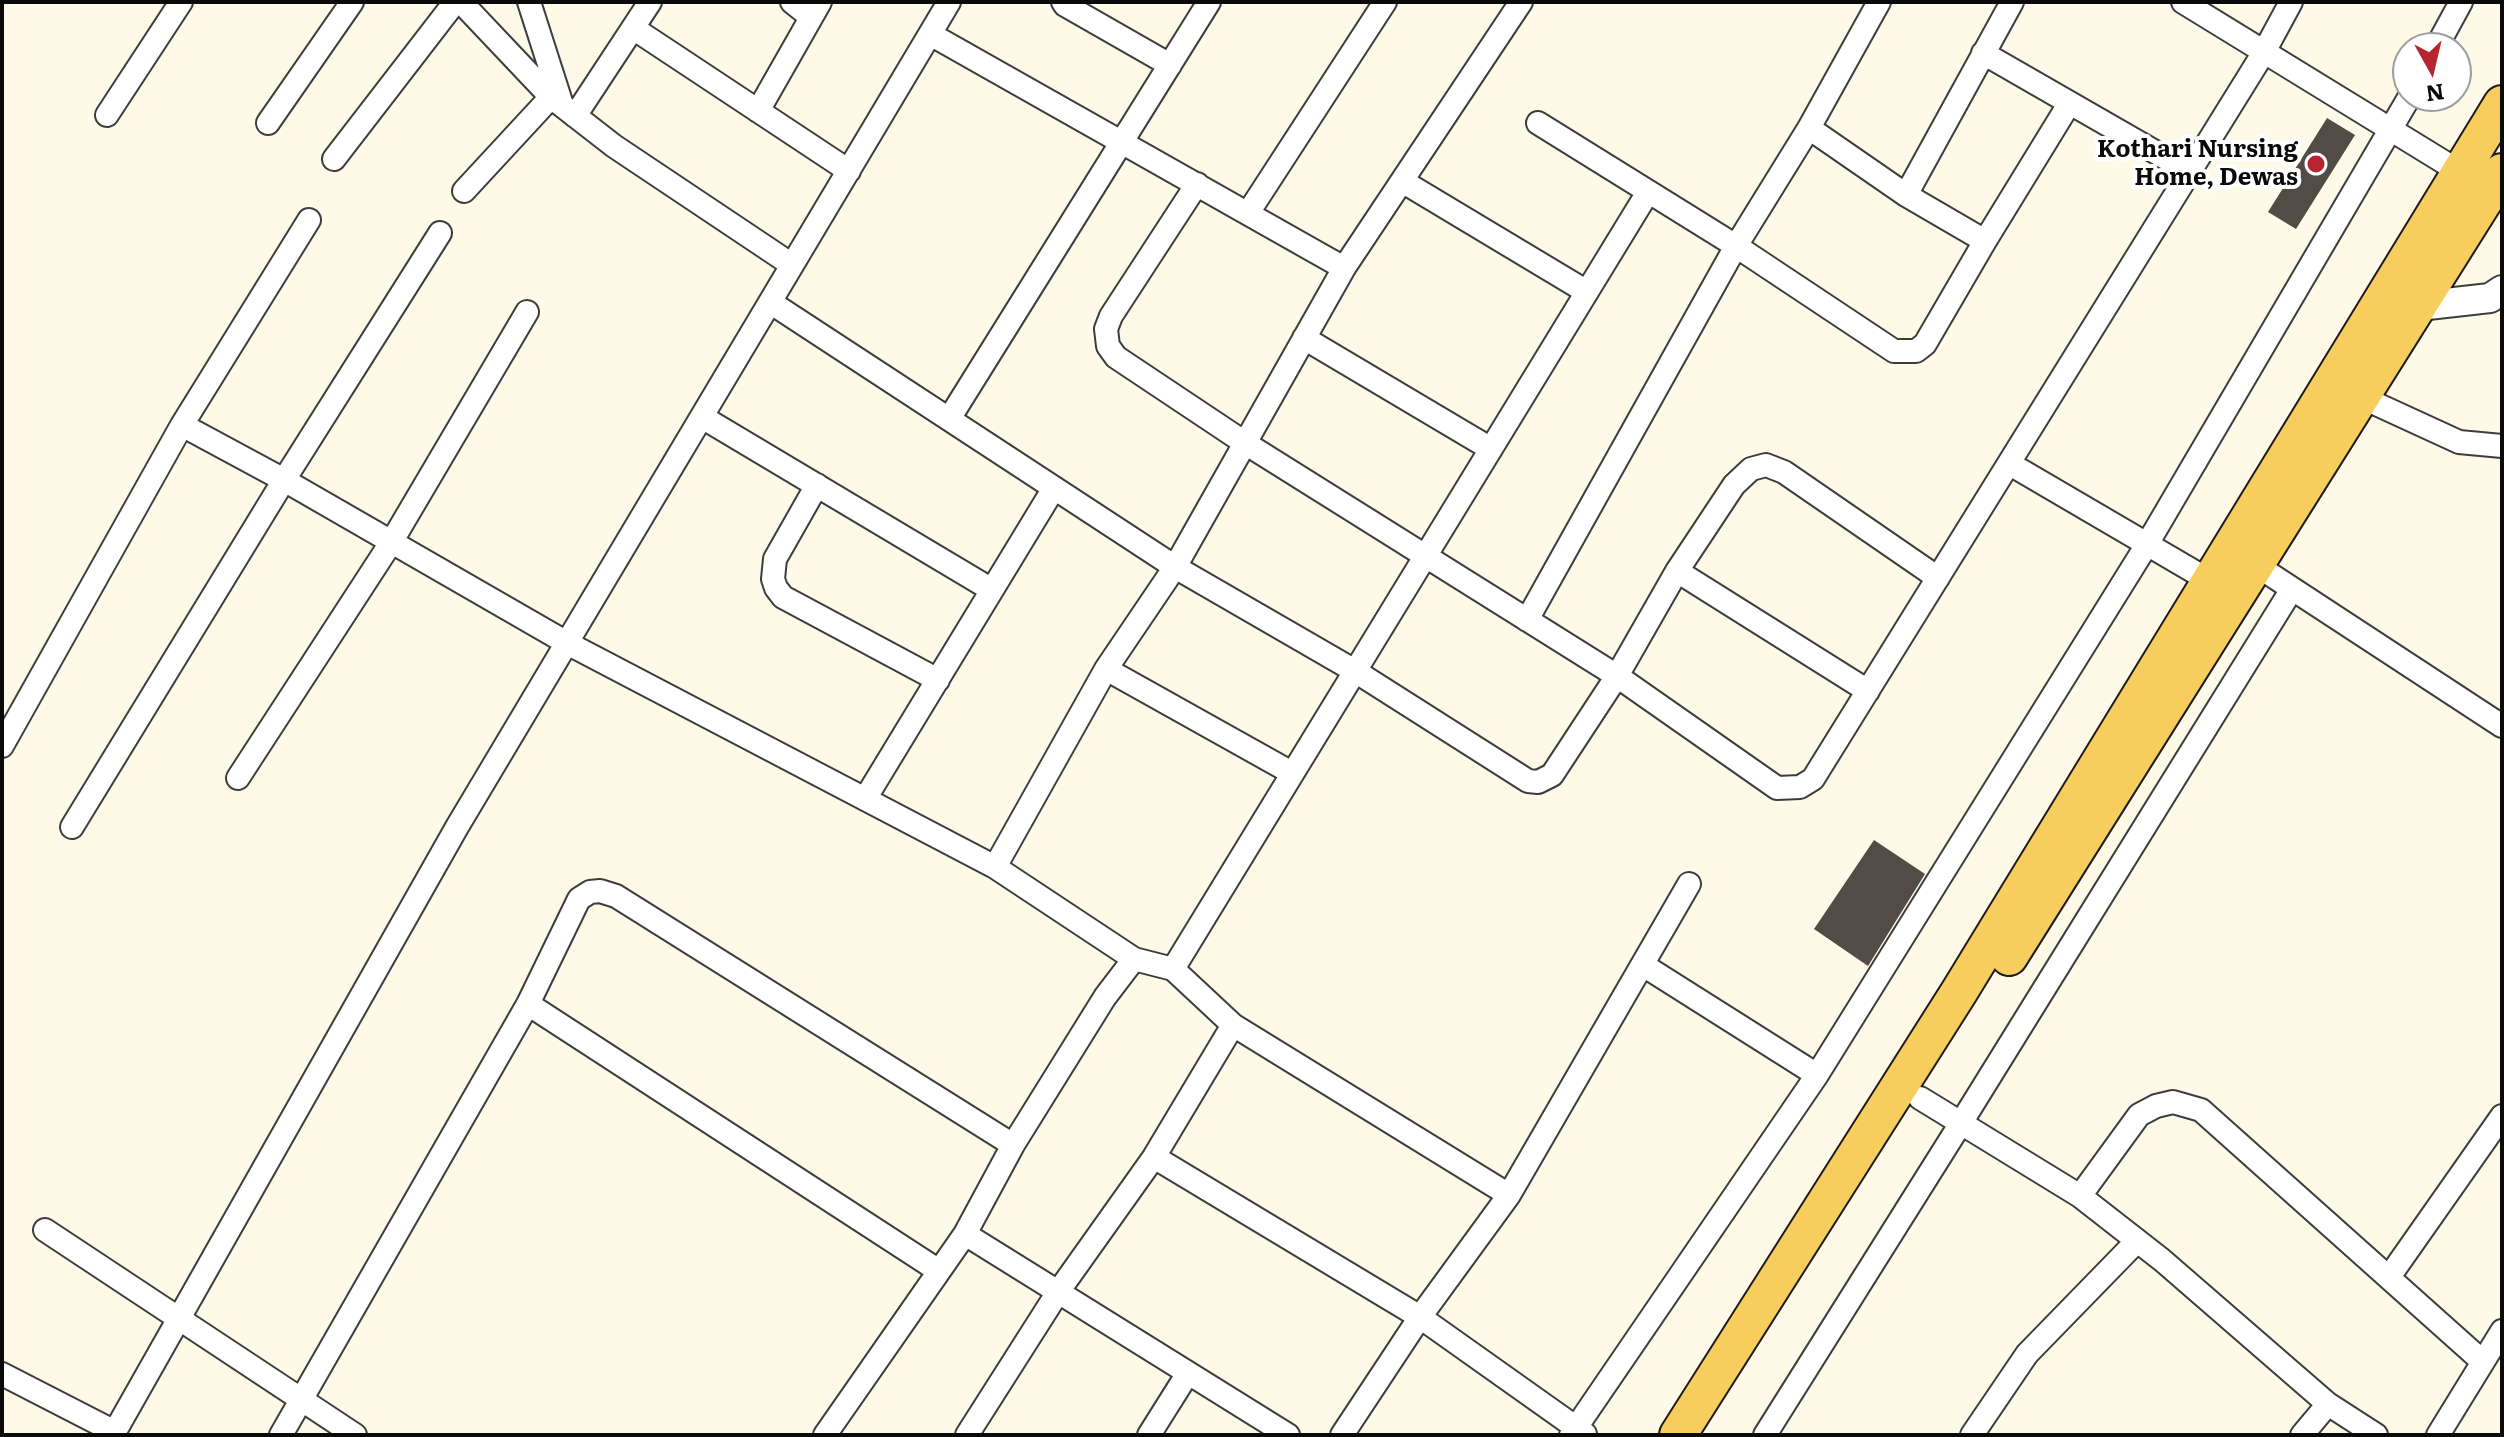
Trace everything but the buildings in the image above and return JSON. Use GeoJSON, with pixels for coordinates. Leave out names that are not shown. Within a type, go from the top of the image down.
{"type":"FeatureCollection","features":[{"type":"Feature","properties":{"kind":"main road"},"geometry":{"type":"LineString","coordinates":[[1678,1435],[1959,992],[2502,104]]}},
{"type":"Feature","properties":{"kind":"main road"},"geometry":{"type":"LineString","coordinates":[[1706,1435],[2502,172]]}},
{"type":"Feature","properties":{"kind":"street"},"geometry":{"type":"LineString","coordinates":[[107,115],[181,2]]}},
{"type":"Feature","properties":{"kind":"street"},"geometry":{"type":"LineString","coordinates":[[268,123],[352,2]]}},
{"type":"Feature","properties":{"kind":"street"},"geometry":{"type":"LineString","coordinates":[[334,159],[455,2]]}},
{"type":"Feature","properties":{"kind":"street"},"geometry":{"type":"LineString","coordinates":[[461,2],[563,106],[614,146],[792,265]]}},
{"type":"Feature","properties":{"kind":"street"},"geometry":{"type":"LineString","coordinates":[[529,2],[563,106]]}},
{"type":"Feature","properties":{"kind":"street"},"geometry":{"type":"LineString","coordinates":[[464,191],[563,106],[633,28],[650,2]]}},
{"type":"Feature","properties":{"kind":"street"},"geometry":{"type":"LineString","coordinates":[[758,111],[816,10],[792,2]]}},
{"type":"Feature","properties":{"kind":"street"},"geometry":{"type":"LineString","coordinates":[[2,1374],[114,1434],[457,827],[949,2]]}},
{"type":"Feature","properties":{"kind":"street"},"geometry":{"type":"LineString","coordinates":[[1063,2],[1170,65]]}},
{"type":"Feature","properties":{"kind":"street"},"geometry":{"type":"LineString","coordinates":[[949,419],[1209,2]]}},
{"type":"Feature","properties":{"kind":"street"},"geometry":{"type":"LineString","coordinates":[[1248,213],[1385,2]]}},
{"type":"Feature","properties":{"kind":"street"},"geometry":{"type":"LineString","coordinates":[[1527,620],[1736,246],[1809,128],[1879,2]]}},
{"type":"Feature","properties":{"kind":"street"},"geometry":{"type":"LineString","coordinates":[[1906,195],[2012,2]]}},
{"type":"Feature","properties":{"kind":"street"},"geometry":{"type":"LineString","coordinates":[[2183,2],[2460,172]]}},
{"type":"Feature","properties":{"kind":"street"},"geometry":{"type":"LineString","coordinates":[[1197,184],[1111,316],[1106,329],[1108,346],[1116,357],[1245,443],[1617,676],[1777,788],[1800,787],[1813,779],[2264,52],[2291,2]]}},
{"type":"Feature","properties":{"kind":"street"},"geometry":{"type":"LineString","coordinates":[[2445,32],[2461,2]]}},
{"type":"Feature","properties":{"kind":"street"},"geometry":{"type":"LineString","coordinates":[[995,867],[1106,669],[1175,567],[1344,268],[1513,5]]}},
{"type":"Feature","properties":{"kind":"street"},"geometry":{"type":"LineString","coordinates":[[633,28],[849,171]]}},
{"type":"Feature","properties":{"kind":"street"},"geometry":{"type":"LineString","coordinates":[[930,34],[1344,268]]}},
{"type":"Feature","properties":{"kind":"street"},"geometry":{"type":"LineString","coordinates":[[1983,53],[2190,172]]}},
{"type":"Feature","properties":{"kind":"street"},"geometry":{"type":"LineString","coordinates":[[1538,123],[1736,246],[1894,351],[1916,351],[1925,344],[2069,104]]}},
{"type":"Feature","properties":{"kind":"street"},"geometry":{"type":"LineString","coordinates":[[1154,1157],[1420,1317],[1578,1432],[1817,1075],[2146,546],[2401,112]]}},
{"type":"Feature","properties":{"kind":"street"},"geometry":{"type":"LineString","coordinates":[[1809,128],[1906,195],[1985,241]]}},
{"type":"Feature","properties":{"kind":"street"},"geometry":{"type":"LineString","coordinates":[[1402,181],[1587,292]]}},
{"type":"Feature","properties":{"kind":"street"},"geometry":{"type":"LineString","coordinates":[[1173,969],[1648,192]]}},
{"type":"Feature","properties":{"kind":"street"},"geometry":{"type":"LineString","coordinates":[[2,746],[182,425],[309,220]]}},
{"type":"Feature","properties":{"kind":"street"},"geometry":{"type":"LineString","coordinates":[[72,827],[284,480],[440,233]]}},
{"type":"Feature","properties":{"kind":"street"},"geometry":{"type":"LineString","coordinates":[[2419,306],[2490,298],[2502,290]]}},
{"type":"Feature","properties":{"kind":"street"},"geometry":{"type":"LineString","coordinates":[[770,302],[1175,567],[1355,671],[1528,781],[1538,782],[1552,775],[1617,676],[1677,571],[1734,485],[1751,469],[1766,465],[1784,472],[1938,578]]}},
{"type":"Feature","properties":{"kind":"street"},"geometry":{"type":"LineString","coordinates":[[238,778],[392,541],[527,312]]}},
{"type":"Feature","properties":{"kind":"street"},"geometry":{"type":"LineString","coordinates":[[1304,338],[1491,449]]}},
{"type":"Feature","properties":{"kind":"street"},"geometry":{"type":"LineString","coordinates":[[2361,397],[2459,442],[2502,446]]}},
{"type":"Feature","properties":{"kind":"street"},"geometry":{"type":"LineString","coordinates":[[702,417],[992,590]]}},
{"type":"Feature","properties":{"kind":"street"},"geometry":{"type":"LineString","coordinates":[[182,425],[392,541],[567,643],[995,867],[1134,959],[1173,969],[1233,1025],[1509,1195]]}},
{"type":"Feature","properties":{"kind":"street"},"geometry":{"type":"LineString","coordinates":[[2010,464],[2210,581]]}},
{"type":"Feature","properties":{"kind":"street"},"geometry":{"type":"LineString","coordinates":[[817,485],[775,559],[773,579],[776,588],[783,597],[938,680]]}},
{"type":"Feature","properties":{"kind":"street"},"geometry":{"type":"LineString","coordinates":[[865,799],[1054,488]]}},
{"type":"Feature","properties":{"kind":"street"},"geometry":{"type":"LineString","coordinates":[[2256,565],[2502,726]]}},
{"type":"Feature","properties":{"kind":"street"},"geometry":{"type":"LineString","coordinates":[[1677,571],[1868,691]]}},
{"type":"Feature","properties":{"kind":"street"},"geometry":{"type":"LineString","coordinates":[[1765,1435],[2292,589]]}},
{"type":"Feature","properties":{"kind":"street"},"geometry":{"type":"LineString","coordinates":[[1106,669],[1292,773]]}},
{"type":"Feature","properties":{"kind":"street"},"geometry":{"type":"LineString","coordinates":[[1342,1435],[1420,1317],[1509,1195],[1689,884]]}},
{"type":"Feature","properties":{"kind":"street"},"geometry":{"type":"LineString","coordinates":[[281,1435],[528,1004],[579,899],[590,892],[600,891],[616,896],[1013,1145]]}},
{"type":"Feature","properties":{"kind":"street"},"geometry":{"type":"LineString","coordinates":[[825,1435],[965,1234],[1013,1145],[1105,997],[1134,959]]}},
{"type":"Feature","properties":{"kind":"street"},"geometry":{"type":"LineString","coordinates":[[1643,965],[1817,1075]]}},
{"type":"Feature","properties":{"kind":"street"},"geometry":{"type":"LineString","coordinates":[[528,1004],[939,1271]]}},
{"type":"Feature","properties":{"kind":"street"},"geometry":{"type":"LineString","coordinates":[[967,1435],[1058,1292],[1154,1157],[1233,1025]]}},
{"type":"Feature","properties":{"kind":"street"},"geometry":{"type":"LineString","coordinates":[[1920,1098],[2080,1196],[2328,1404],[2376,1435]]}},
{"type":"Feature","properties":{"kind":"street"},"geometry":{"type":"LineString","coordinates":[[2080,1196],[2139,1115],[2173,1102],[2201,1110],[2482,1361]]}},
{"type":"Feature","properties":{"kind":"street"},"geometry":{"type":"LineString","coordinates":[[2389,1277],[2502,1116]]}},
{"type":"Feature","properties":{"kind":"street"},"geometry":{"type":"LineString","coordinates":[[45,1230],[355,1435]]}},
{"type":"Feature","properties":{"kind":"street"},"geometry":{"type":"LineString","coordinates":[[965,1234],[1288,1435]]}},
{"type":"Feature","properties":{"kind":"street"},"geometry":{"type":"LineString","coordinates":[[1972,1435],[2027,1354],[2137,1241]]}},
{"type":"Feature","properties":{"kind":"street"},"geometry":{"type":"LineString","coordinates":[[2438,1435],[2502,1331]]}},
{"type":"Feature","properties":{"kind":"street"},"geometry":{"type":"LineString","coordinates":[[1149,1435],[1188,1373]]}},
{"type":"Feature","properties":{"kind":"street"},"geometry":{"type":"LineString","coordinates":[[2302,1435],[2328,1404]]}},
{"type":"Feature","properties":{"kind":"place","name":"Kothari Nursing Home, Dewas"},"geometry":{"type":"Point","coordinates":[2316,164]}}]}
